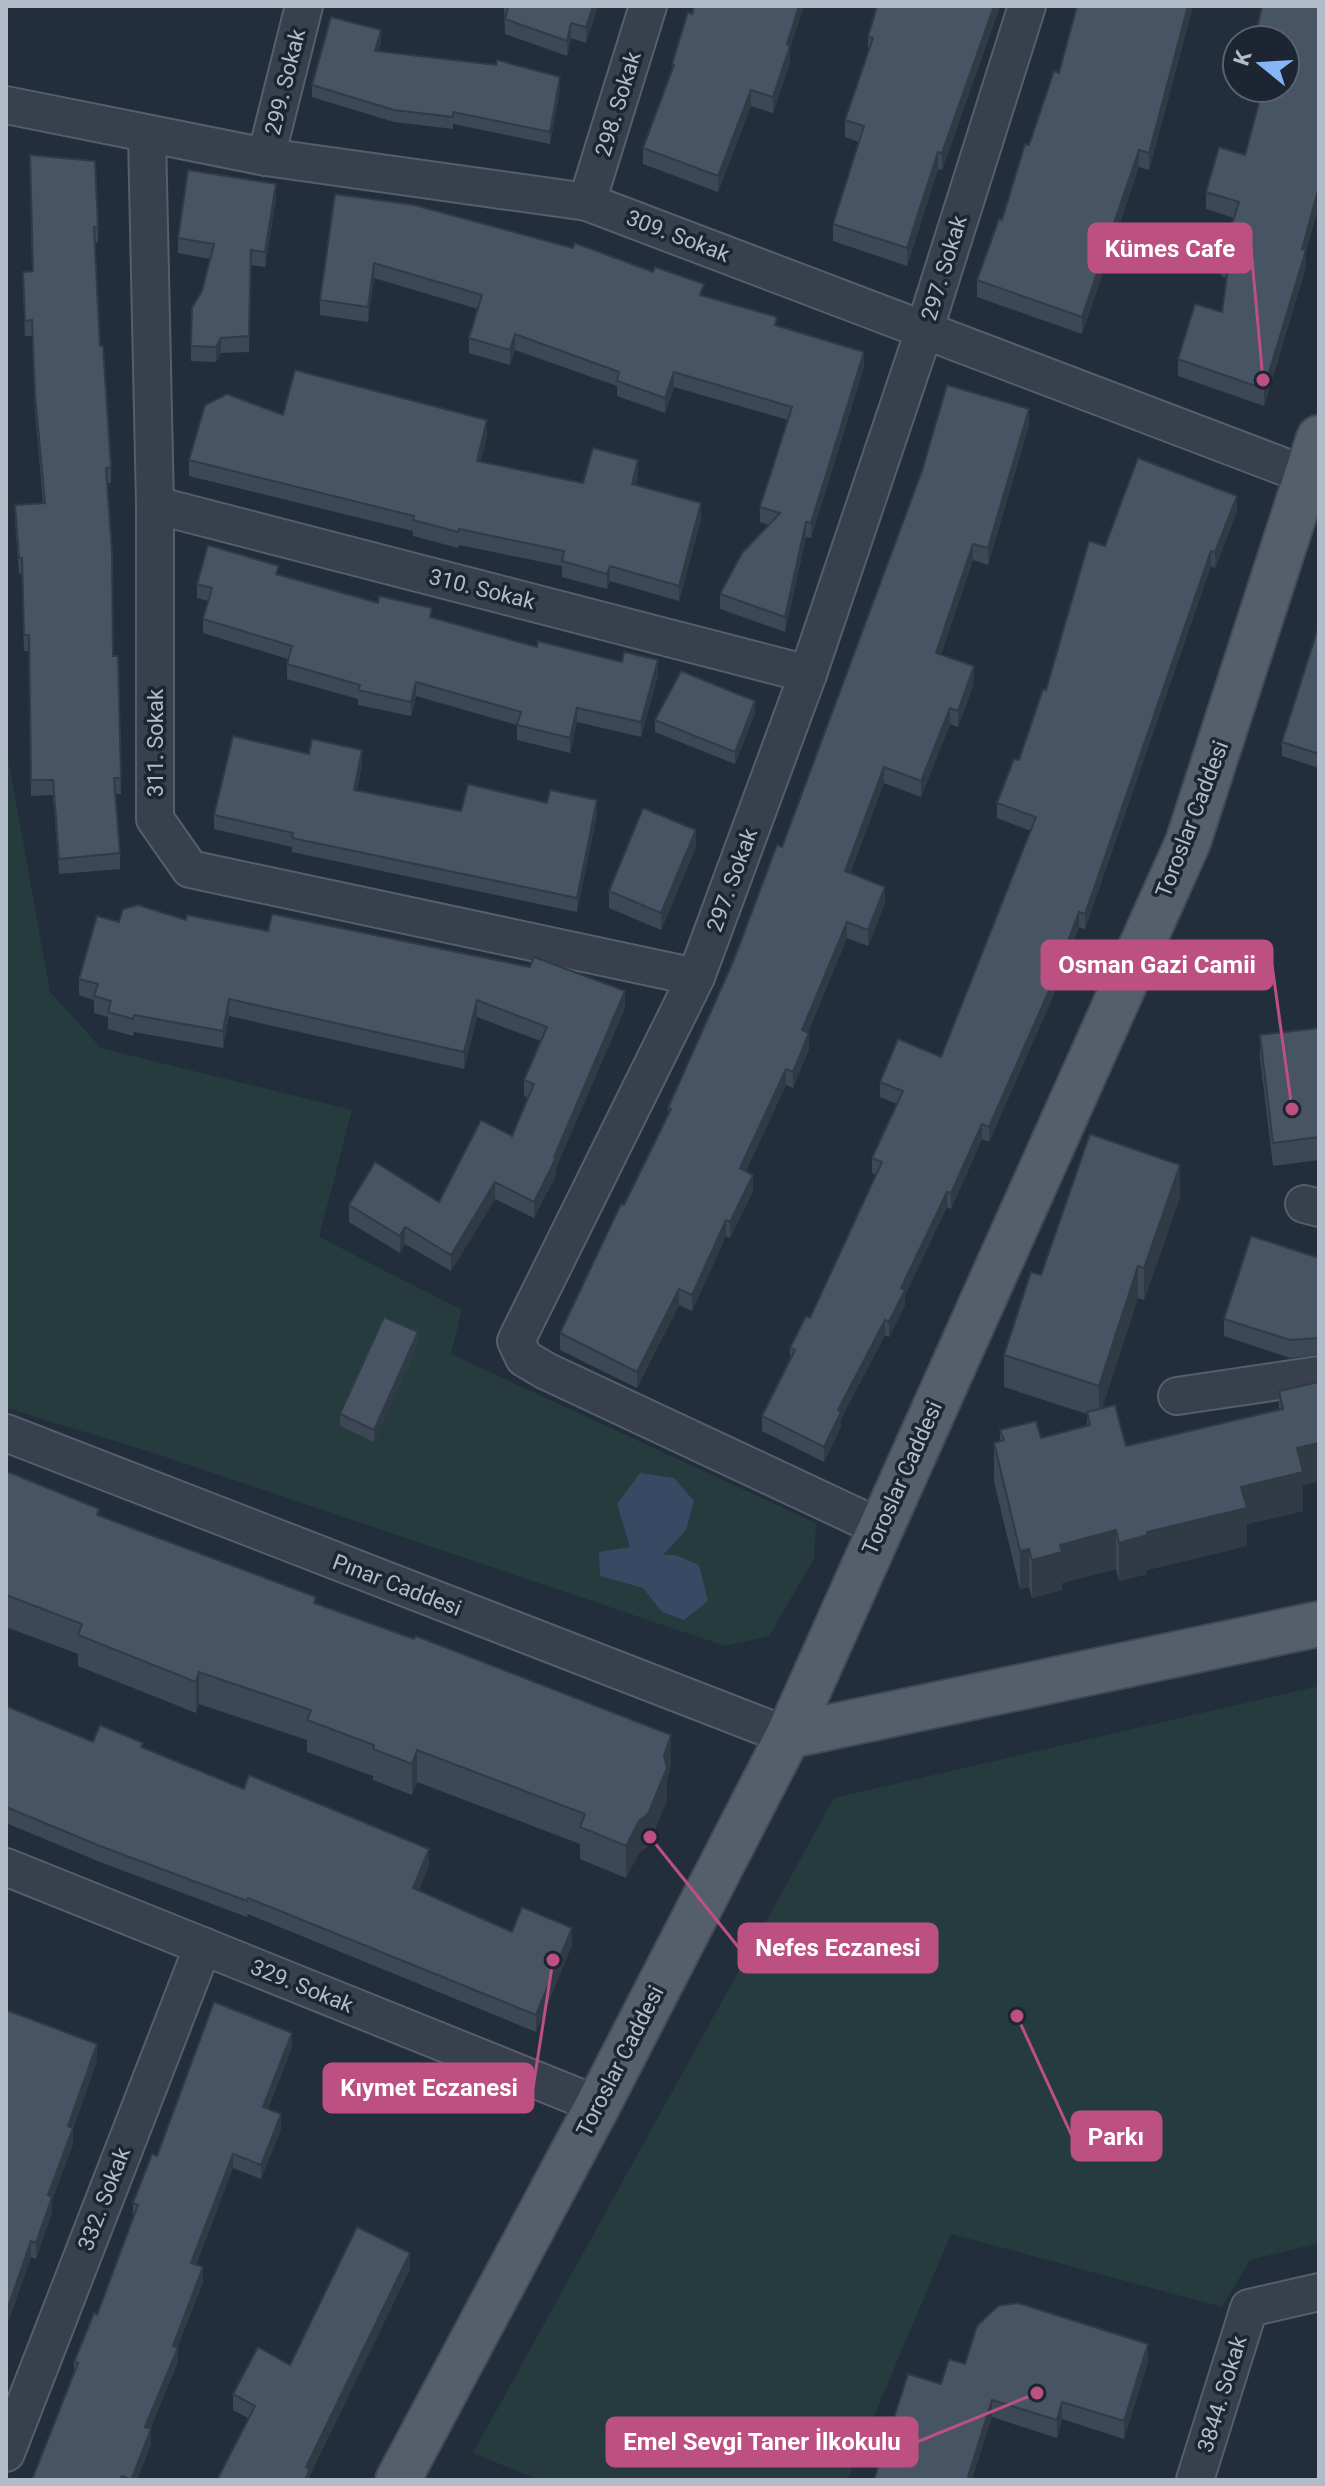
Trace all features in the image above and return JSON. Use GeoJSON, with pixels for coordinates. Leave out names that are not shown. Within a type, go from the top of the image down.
{"type":"FeatureCollection","features":[{"type":"Feature","properties":{"kind":"main road","name":"Toroslar Caddesi"},"geometry":{"type":"LineString","coordinates":[[398,2480],[598,2105],[788,1736],[1188,842],[1316,465]]}},
{"type":"Feature","properties":{"kind":"main road"},"geometry":{"type":"LineString","coordinates":[[788,1736],[1319,1624]]}},
{"type":"Feature","properties":{"kind":"street","name":"299. Sokak"},"geometry":{"type":"LineString","coordinates":[[266,157],[304,6]]}},
{"type":"Feature","properties":{"kind":"street","name":"298. Sokak"},"geometry":{"type":"LineString","coordinates":[[587,202],[648,6]]}},
{"type":"Feature","properties":{"kind":"street","name":"297. Sokak"},"geometry":{"type":"LineString","coordinates":[[879,1527],[546,1371],[524,1358],[516,1341],[696,977],[808,674],[925,328],[1027,6]]}},
{"type":"Feature","properties":{"kind":"street","name":"309. Sokak"},"geometry":{"type":"LineString","coordinates":[[6,105],[147,136],[266,157],[587,202],[925,328],[1316,465]]}},
{"type":"Feature","properties":{"kind":"street","name":"311. Sokak"},"geometry":{"type":"LineString","coordinates":[[147,136],[155,505],[155,819],[190,869],[696,977]]}},
{"type":"Feature","properties":{"kind":"street","name":"310. Sokak"},"geometry":{"type":"LineString","coordinates":[[155,505],[808,674]]}},
{"type":"Feature","properties":{"kind":"street"},"geometry":{"type":"LineString","coordinates":[[1177,1396],[1319,1375]]}},
{"type":"Feature","properties":{"kind":"street","name":"Pınar Caddesi"},"geometry":{"type":"LineString","coordinates":[[6,1433],[788,1736]]}},
{"type":"Feature","properties":{"kind":"street","name":"329. Sokak"},"geometry":{"type":"LineString","coordinates":[[6,1867],[598,2105]]}},
{"type":"Feature","properties":{"kind":"street","name":"332. Sokak"},"geometry":{"type":"LineString","coordinates":[[6,2453],[203,1946]]}},
{"type":"Feature","properties":{"kind":"street","name":"3844. Sokak"},"geometry":{"type":"LineString","coordinates":[[1195,2480],[1249,2308],[1319,2292]]}},
{"type":"Feature","properties":{"kind":"green space"},"geometry":{"type":"Polygon","coordinates":[[[6,746],[50,992],[101,1048],[352,1110],[319,1237],[462,1310],[451,1354],[816,1523],[814,1559],[769,1636],[725,1646],[157,1454],[6,1408],[6,746]]]}},
{"type":"Feature","properties":{"kind":"green space"},"geometry":{"type":"Polygon","coordinates":[[[1319,1686],[1319,2243],[1250,2260],[1222,2307],[951,2234],[847,2480],[539,2480],[473,2453],[834,1798],[1319,1686]]]}},
{"type":"Feature","properties":{"kind":"water"},"geometry":{"type":"Polygon","coordinates":[[[640,1473],[674,1478],[694,1501],[686,1530],[663,1555],[675,1555],[699,1565],[708,1601],[684,1620],[662,1612],[643,1588],[600,1576],[599,1552],[630,1547],[617,1504],[640,1473]]]}},
{"type":"Feature","properties":{"kind":"building"},"geometry":{"type":"Polygon","coordinates":[[[505,6],[593,6],[586,27],[571,23],[567,41],[505,19],[508,7],[505,6]]]}},
{"type":"Feature","properties":{"kind":"building"},"geometry":{"type":"Polygon","coordinates":[[[694,6],[799,6],[773,97],[751,90],[718,176],[643,148],[674,65],[688,12],[692,14],[694,6]]]}},
{"type":"Feature","properties":{"kind":"building"},"geometry":{"type":"Polygon","coordinates":[[[877,6],[994,6],[942,153],[938,152],[907,248],[833,224],[864,126],[845,120],[873,38],[868,37],[877,6]]]}},
{"type":"Feature","properties":{"kind":"building"},"geometry":{"type":"Polygon","coordinates":[[[1077,6],[1188,6],[1149,153],[1139,150],[1082,317],[977,280],[999,219],[1002,220],[1025,144],[1029,145],[1054,71],[1059,73],[1077,6]]]}},
{"type":"Feature","properties":{"kind":"building"},"geometry":{"type":"Polygon","coordinates":[[[1262,6],[1319,6],[1319,187],[1302,249],[1306,250],[1264,389],[1178,359],[1195,304],[1222,312],[1229,261],[1221,259],[1239,202],[1206,192],[1219,147],[1245,155],[1259,104],[1301,104],[1301,24],[1258,24],[1262,6]]]}},
{"type":"Feature","properties":{"kind":"building"},"geometry":{"type":"Polygon","coordinates":[[[331,17],[381,30],[375,51],[496,65],[497,60],[560,77],[550,132],[453,112],[453,117],[394,110],[312,85],[331,17]]]}},
{"type":"Feature","properties":{"kind":"building"},"geometry":{"type":"Polygon","coordinates":[[[30,155],[95,161],[98,227],[94,227],[100,346],[103,346],[111,467],[106,468],[112,551],[113,656],[118,656],[121,778],[114,778],[120,853],[59,859],[53,780],[31,780],[29,635],[24,635],[22,558],[19,558],[15,505],[45,503],[32,320],[25,321],[23,272],[33,271],[30,155]]]}},
{"type":"Feature","properties":{"kind":"building"},"geometry":{"type":"Polygon","coordinates":[[[188,170],[276,184],[265,252],[251,250],[249,336],[221,338],[216,347],[191,346],[192,308],[202,291],[214,244],[178,238],[188,170]]]}},
{"type":"Feature","properties":{"kind":"building"},"geometry":{"type":"Polygon","coordinates":[[[335,194],[414,205],[573,248],[575,243],[653,272],[655,267],[704,284],[700,295],[777,317],[775,325],[864,352],[811,523],[806,522],[785,617],[720,594],[742,553],[780,513],[760,507],[792,407],[674,372],[665,398],[617,381],[619,372],[515,334],[510,350],[469,338],[482,295],[374,263],[368,307],[320,300],[335,194]]]}},
{"type":"Feature","properties":{"kind":"building"},"geometry":{"type":"Polygon","coordinates":[[[295,370],[487,420],[477,461],[583,483],[593,448],[638,460],[632,484],[701,503],[679,586],[610,566],[607,574],[562,561],[564,551],[459,529],[458,532],[413,520],[414,516],[189,460],[205,405],[227,394],[283,415],[295,370]]]}},
{"type":"Feature","properties":{"kind":"building"},"geometry":{"type":"Polygon","coordinates":[[[947,385],[1029,409],[988,548],[973,544],[936,653],[974,666],[958,711],[950,708],[921,781],[884,767],[845,871],[885,887],[868,930],[847,922],[802,1030],[809,1033],[793,1072],[786,1069],[740,1168],[753,1175],[730,1222],[726,1220],[692,1295],[679,1289],[637,1372],[560,1333],[621,1204],[624,1205],[671,1109],[668,1108],[733,962],[777,845],[782,847],[922,471],[947,385]]]}},
{"type":"Feature","properties":{"kind":"building"},"geometry":{"type":"Polygon","coordinates":[[[1138,458],[1237,496],[1215,552],[1211,551],[1085,914],[1079,912],[1051,986],[989,1127],[982,1124],[951,1193],[947,1192],[901,1288],[905,1290],[889,1322],[885,1320],[838,1410],[841,1412],[824,1447],[762,1416],[795,1350],[790,1348],[806,1316],[810,1318],[882,1162],[872,1158],[903,1091],[880,1082],[898,1039],[941,1057],[1036,817],[997,803],[1014,759],[1019,760],[1043,689],[1046,690],[1089,541],[1105,546],[1138,458]]]}},
{"type":"Feature","properties":{"kind":"building"},"geometry":{"type":"Polygon","coordinates":[[[208,545],[279,566],[276,574],[378,603],[379,596],[432,608],[430,617],[537,647],[538,641],[622,662],[624,652],[658,660],[641,722],[577,708],[570,738],[517,725],[521,712],[416,682],[411,702],[358,690],[360,685],[287,664],[292,646],[203,619],[212,588],[197,584],[208,545]]]}},
{"type":"Feature","properties":{"kind":"building"},"geometry":{"type":"Polygon","coordinates":[[[1319,625],[1319,754],[1282,742],[1319,625]]]}},
{"type":"Feature","properties":{"kind":"building"},"geometry":{"type":"Polygon","coordinates":[[[681,671],[755,701],[735,752],[655,720],[681,671]]]}},
{"type":"Feature","properties":{"kind":"building"},"geometry":{"type":"Polygon","coordinates":[[[233,736],[309,754],[312,739],[362,750],[354,790],[461,811],[468,784],[547,803],[550,790],[597,800],[577,898],[292,838],[293,833],[214,815],[233,736]]]}},
{"type":"Feature","properties":{"kind":"building"},"geometry":{"type":"Polygon","coordinates":[[[643,808],[696,830],[661,913],[609,891],[643,808]]]}},
{"type":"Feature","properties":{"kind":"building"},"geometry":{"type":"Polygon","coordinates":[[[138,905],[186,920],[187,915],[268,931],[272,914],[530,967],[534,957],[625,991],[556,1158],[534,1202],[495,1182],[451,1255],[405,1227],[400,1236],[349,1205],[375,1162],[439,1202],[481,1120],[512,1136],[534,1084],[524,1080],[547,1027],[477,1000],[464,1052],[229,999],[223,1031],[134,1015],[133,1019],[108,1012],[111,1001],[94,996],[98,984],[79,979],[97,916],[119,922],[123,909],[138,905]]]}},
{"type":"Feature","properties":{"kind":"building"},"geometry":{"type":"Polygon","coordinates":[[[1319,1028],[1319,1137],[1273,1143],[1260,1035],[1319,1028]]]}},
{"type":"Feature","properties":{"kind":"building"},"geometry":{"type":"Polygon","coordinates":[[[1090,1134],[1180,1165],[1144,1268],[1138,1266],[1099,1386],[1004,1355],[1031,1272],[1041,1275],[1090,1134]]]}},
{"type":"Feature","properties":{"kind":"building"},"geometry":{"type":"Polygon","coordinates":[[[1251,1236],[1319,1258],[1319,1338],[1290,1340],[1224,1319],[1251,1236]]]}},
{"type":"Feature","properties":{"kind":"building"},"geometry":{"type":"Polygon","coordinates":[[[384,1317],[418,1332],[374,1430],[340,1414],[384,1317]]]}},
{"type":"Feature","properties":{"kind":"building"},"geometry":{"type":"Polygon","coordinates":[[[1319,1382],[1319,1443],[1297,1448],[1303,1472],[1241,1487],[1247,1508],[1147,1532],[1147,1535],[1119,1543],[1116,1530],[1060,1545],[1062,1552],[1032,1560],[1029,1549],[1020,1551],[994,1443],[1004,1440],[1000,1430],[1036,1421],[1041,1438],[1090,1425],[1087,1412],[1115,1405],[1126,1446],[1283,1409],[1279,1391],[1319,1382]]]}},
{"type":"Feature","properties":{"kind":"building"},"geometry":{"type":"Polygon","coordinates":[[[6,1471],[99,1509],[97,1515],[316,1597],[314,1603],[414,1639],[416,1636],[671,1735],[664,1756],[667,1768],[648,1814],[639,1821],[626,1846],[580,1827],[585,1814],[417,1750],[412,1764],[373,1749],[374,1745],[307,1720],[311,1710],[199,1672],[196,1682],[78,1635],[82,1624],[6,1595],[6,1471]]]}},
{"type":"Feature","properties":{"kind":"building"},"geometry":{"type":"Polygon","coordinates":[[[6,1706],[93,1742],[100,1725],[143,1743],[141,1747],[244,1789],[249,1775],[429,1849],[413,1888],[512,1932],[522,1907],[572,1928],[536,2015],[248,1898],[247,1901],[100,1846],[6,1807],[6,1706]]]}},
{"type":"Feature","properties":{"kind":"building"},"geometry":{"type":"Polygon","coordinates":[[[214,2002],[292,2033],[263,2107],[281,2114],[261,2165],[233,2154],[191,2263],[203,2267],[173,2346],[178,2348],[145,2427],[151,2429],[131,2480],[122,2476],[120,2480],[32,2480],[78,2363],[74,2362],[94,2313],[97,2315],[138,2205],[133,2203],[152,2154],[157,2156],[214,2002]]]}},
{"type":"Feature","properties":{"kind":"building"},"geometry":{"type":"Polygon","coordinates":[[[6,2010],[97,2044],[68,2126],[73,2128],[48,2195],[52,2197],[36,2243],[31,2241],[6,2313],[6,2010]]]}},
{"type":"Feature","properties":{"kind":"building"},"geometry":{"type":"Polygon","coordinates":[[[357,2227],[410,2253],[306,2467],[310,2469],[305,2480],[217,2480],[255,2406],[233,2394],[258,2347],[290,2365],[357,2227]]]}},
{"type":"Feature","properties":{"kind":"building"},"geometry":{"type":"Polygon","coordinates":[[[1018,2303],[1148,2344],[1124,2421],[1062,2402],[1057,2420],[992,2400],[967,2480],[874,2480],[908,2374],[941,2384],[949,2359],[965,2364],[977,2326],[998,2306],[1018,2303]]]}},
{"type":"Feature","properties":{"kind":"place","name":"Kümes Cafe"},"geometry":{"type":"Point","coordinates":[1263,380]}},
{"type":"Feature","properties":{"kind":"place","name":"Osman Gazi Camii"},"geometry":{"type":"Point","coordinates":[1292,1109]}},
{"type":"Feature","properties":{"kind":"place","name":"Nefes Eczanesi"},"geometry":{"type":"Point","coordinates":[650,1837]}},
{"type":"Feature","properties":{"kind":"place","name":"Kıymet Eczanesi"},"geometry":{"type":"Point","coordinates":[553,1960]}},
{"type":"Feature","properties":{"kind":"place","name":"Parkı"},"geometry":{"type":"Point","coordinates":[1017,2016]}},
{"type":"Feature","properties":{"kind":"place","name":"Emel Sevgi Taner İlkokulu"},"geometry":{"type":"Point","coordinates":[1037,2393]}}]}
